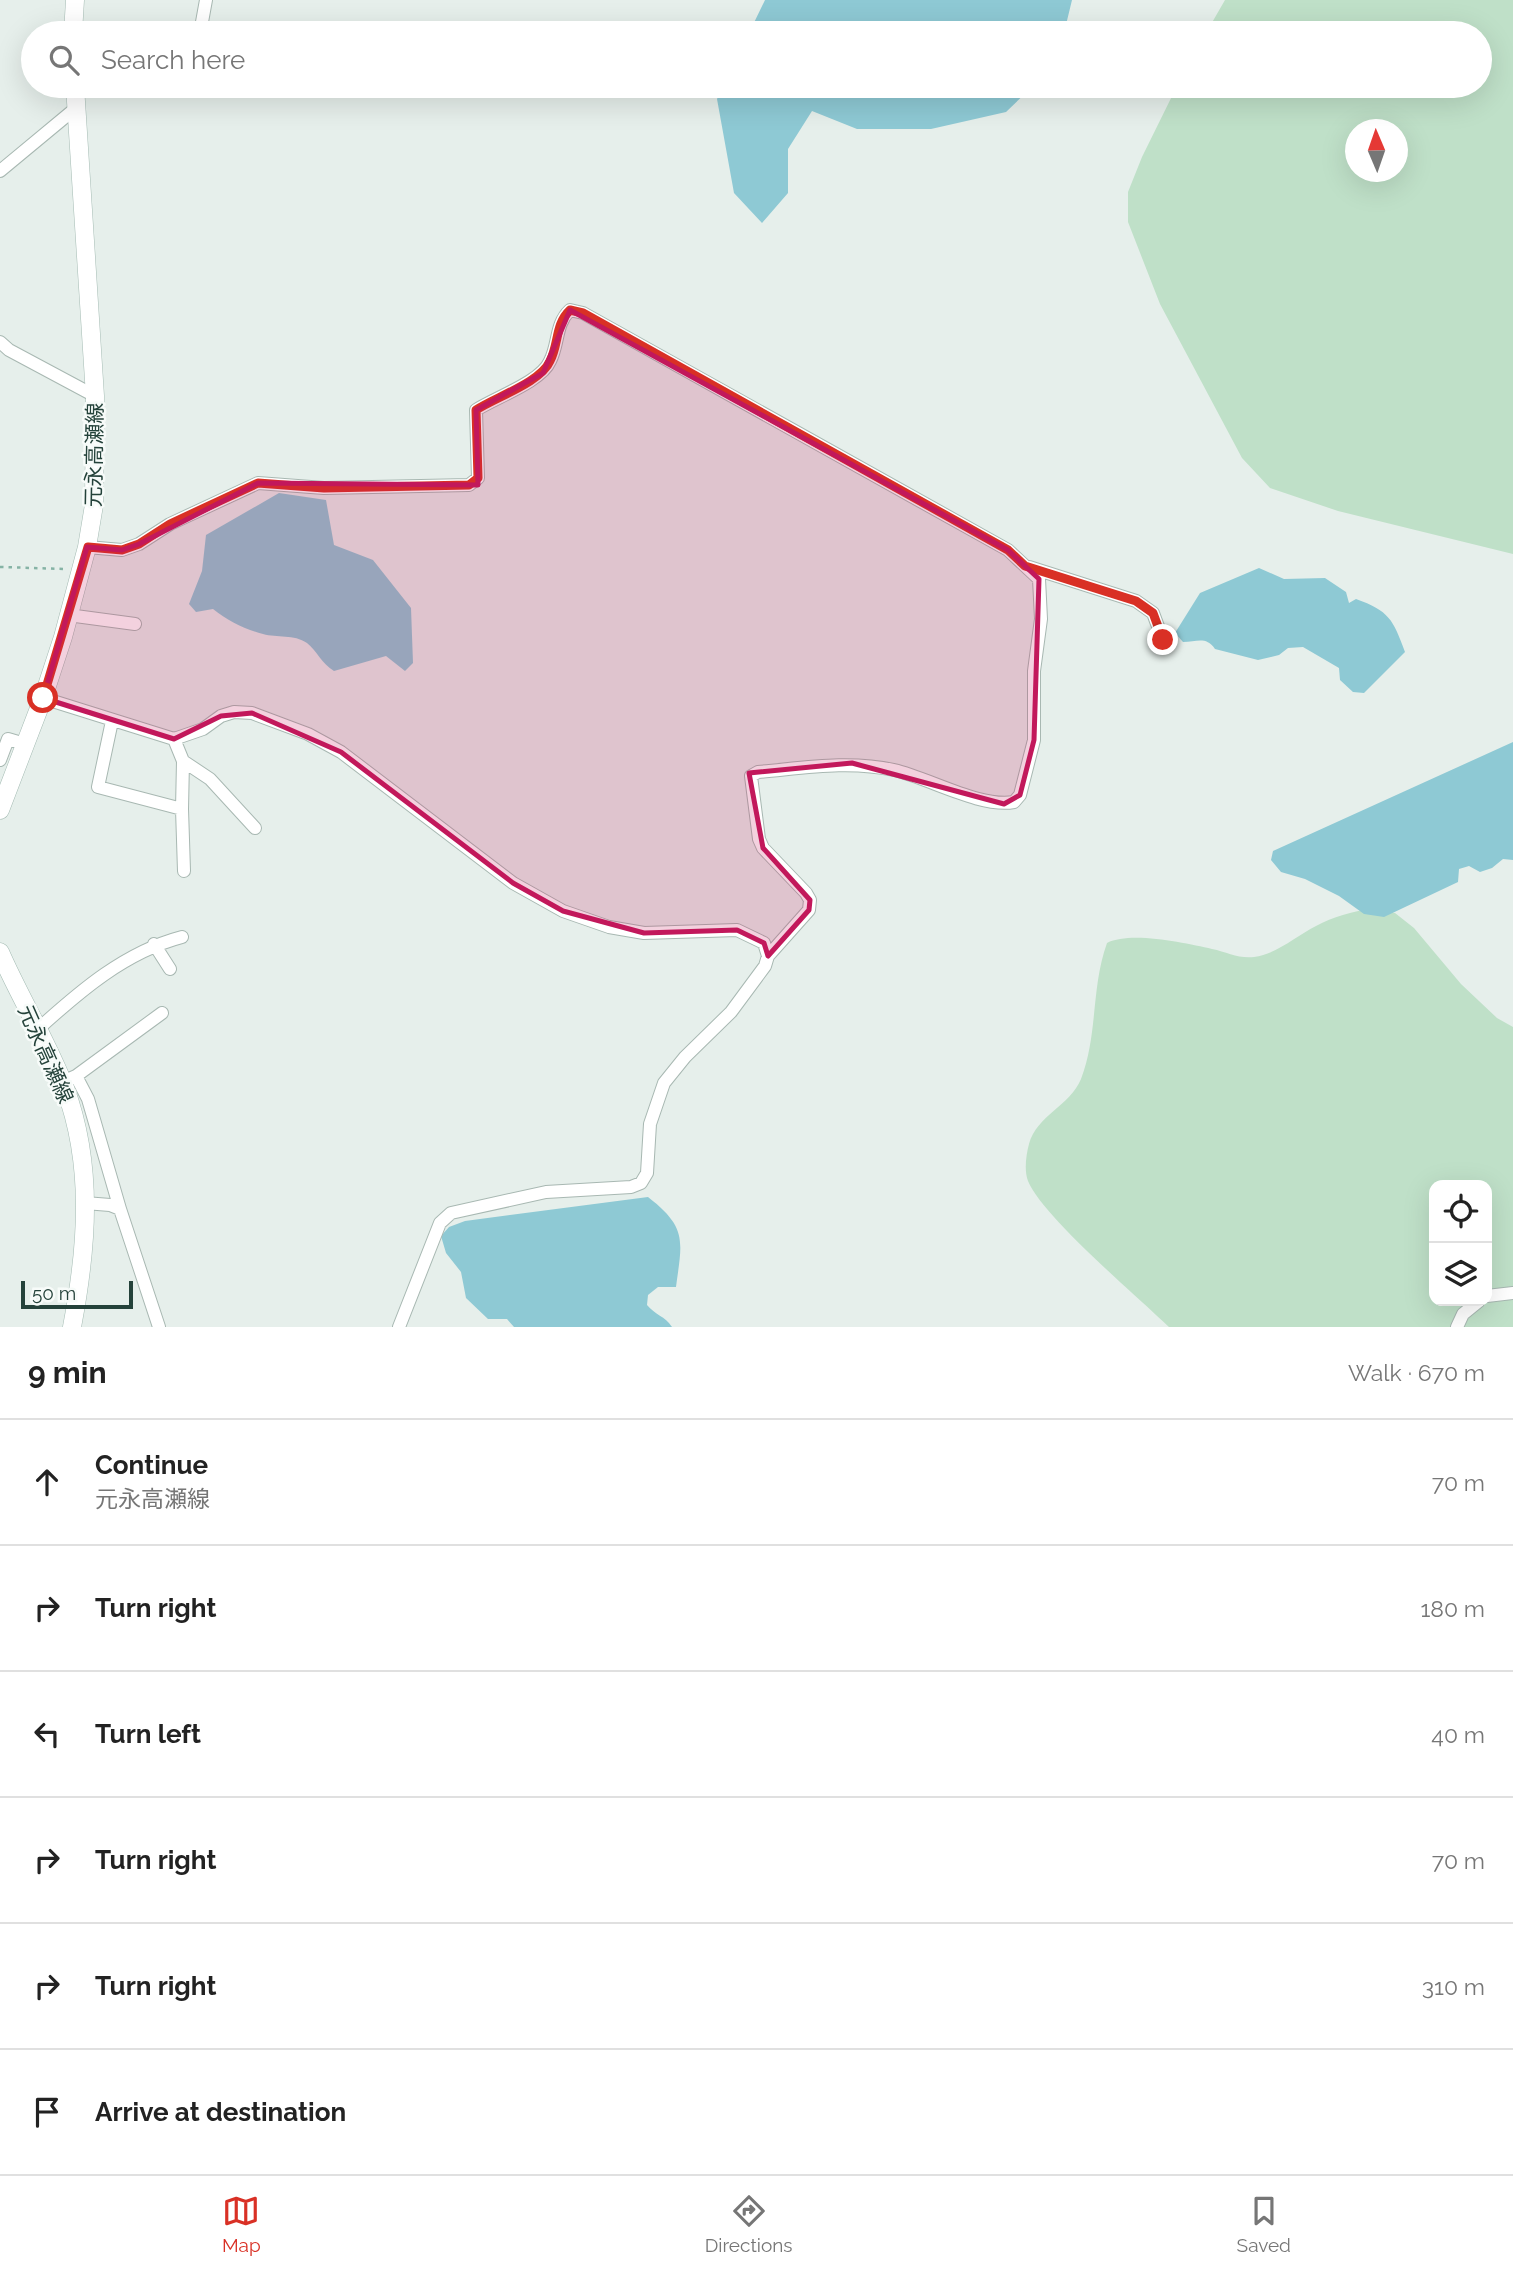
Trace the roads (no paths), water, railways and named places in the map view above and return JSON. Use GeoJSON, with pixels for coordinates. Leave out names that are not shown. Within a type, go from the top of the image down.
{"type":"FeatureCollection","features":[{"type":"Feature","properties":{"kind":"main road"},"geometry":{"type":"LineString","coordinates":[[74,21],[75,0]]}},
{"type":"Feature","properties":{"kind":"main road","name":"元永高瀬線"},"geometry":{"type":"LineString","coordinates":[[0,810],[43,698],[88,547],[94,505],[95,396],[76,98]]}},
{"type":"Feature","properties":{"kind":"main road","name":"元永高瀬線"},"geometry":{"type":"LineString","coordinates":[[0,952],[37,1030],[69,1079],[85,1203],[85,1240],[72,1327]]}},
{"type":"Feature","properties":{"kind":"street"},"geometry":{"type":"LineString","coordinates":[[202,21],[206,0]]}},
{"type":"Feature","properties":{"kind":"street"},"geometry":{"type":"LineString","coordinates":[[0,171],[76,108]]}},
{"type":"Feature","properties":{"kind":"street"},"geometry":{"type":"LineString","coordinates":[[88,547],[122,550],[139,544],[170,524],[258,483],[324,488],[469,485],[478,478],[476,410],[543,373],[551,360],[562,318],[570,310],[583,313],[1008,550],[1039,579],[1041,619],[1034,671],[1034,740],[1020,795],[1014,802],[989,802],[894,770],[852,763],[758,772],[751,776],[763,848],[810,900],[809,910],[768,956],[765,966],[731,1013],[685,1057],[664,1083],[650,1124],[647,1172],[641,1183],[631,1187],[546,1192],[451,1213],[440,1223],[399,1327]]}},
{"type":"Feature","properties":{"kind":"street"},"geometry":{"type":"LineString","coordinates":[[0,342],[9,350],[95,396]]}},
{"type":"Feature","properties":{"kind":"street"},"geometry":{"type":"LineString","coordinates":[[1025,566],[1136,601],[1153,613],[1163,640]]}},
{"type":"Feature","properties":{"kind":"street"},"geometry":{"type":"LineString","coordinates":[[68,615],[135,624]]}},
{"type":"Feature","properties":{"kind":"street"},"geometry":{"type":"LineString","coordinates":[[43,698],[174,739],[203,729],[221,716],[234,712],[252,713],[307,734],[341,752],[513,883],[563,911],[609,927],[643,933],[737,930],[764,943],[768,956]]}},
{"type":"Feature","properties":{"kind":"street"},"geometry":{"type":"LineString","coordinates":[[112,721],[98,787],[182,809]]}},
{"type":"Feature","properties":{"kind":"street"},"geometry":{"type":"LineString","coordinates":[[0,760],[8,739],[25,744]]}},
{"type":"Feature","properties":{"kind":"street"},"geometry":{"type":"LineString","coordinates":[[174,739],[183,761],[184,871]]}},
{"type":"Feature","properties":{"kind":"street"},"geometry":{"type":"LineString","coordinates":[[183,761],[211,779],[255,828]]}},
{"type":"Feature","properties":{"kind":"street"},"geometry":{"type":"LineString","coordinates":[[37,1030],[80,992],[154,944],[182,937]]}},
{"type":"Feature","properties":{"kind":"street"},"geometry":{"type":"LineString","coordinates":[[154,944],[170,969]]}},
{"type":"Feature","properties":{"kind":"street"},"geometry":{"type":"LineString","coordinates":[[159,1327],[120,1209],[88,1099],[69,1079],[162,1013]]}},
{"type":"Feature","properties":{"kind":"street"},"geometry":{"type":"LineString","coordinates":[[85,1203],[110,1205],[120,1209]]}},
{"type":"Feature","properties":{"kind":"street"},"geometry":{"type":"LineString","coordinates":[[1492,1295],[1513,1293]]}},
{"type":"Feature","properties":{"kind":"street"},"geometry":{"type":"LineString","coordinates":[[1457,1327],[1463,1314],[1473,1306]]}},
{"type":"Feature","properties":{"kind":"water"},"geometry":{"type":"Polygon","coordinates":[[[765,0],[1072,0],[1067,21],[755,21],[765,0]]]}},
{"type":"Feature","properties":{"kind":"water"},"geometry":{"type":"Polygon","coordinates":[[[1021,98],[1006,112],[931,129],[857,129],[812,111],[788,149],[788,193],[762,223],[734,193],[717,99],[1021,98]]]}},
{"type":"Feature","properties":{"kind":"water"},"geometry":{"type":"Polygon","coordinates":[[[279,493],[326,500],[334,545],[373,560],[411,608],[413,663],[405,671],[386,656],[334,671],[302,640],[256,632],[236,624],[213,609],[196,612],[189,604],[202,571],[206,535],[279,493]]]}},
{"type":"Feature","properties":{"kind":"water"},"geometry":{"type":"Polygon","coordinates":[[[1259,568],[1284,579],[1325,578],[1346,592],[1349,603],[1356,599],[1383,612],[1397,631],[1405,652],[1364,693],[1353,692],[1340,680],[1339,668],[1303,647],[1288,648],[1279,655],[1258,660],[1215,649],[1205,641],[1183,642],[1175,633],[1200,593],[1259,568]]]}},
{"type":"Feature","properties":{"kind":"water"},"geometry":{"type":"Polygon","coordinates":[[[1513,742],[1513,860],[1503,859],[1492,868],[1480,872],[1469,866],[1459,869],[1458,882],[1384,917],[1364,914],[1339,896],[1305,879],[1281,872],[1271,860],[1273,851],[1513,742]]]}},
{"type":"Feature","properties":{"kind":"water"},"geometry":{"type":"Polygon","coordinates":[[[648,1197],[670,1218],[679,1236],[680,1258],[676,1287],[658,1287],[648,1295],[647,1305],[672,1327],[514,1327],[507,1319],[488,1319],[466,1298],[461,1272],[446,1253],[441,1236],[449,1227],[465,1221],[648,1197]]]}}]}
